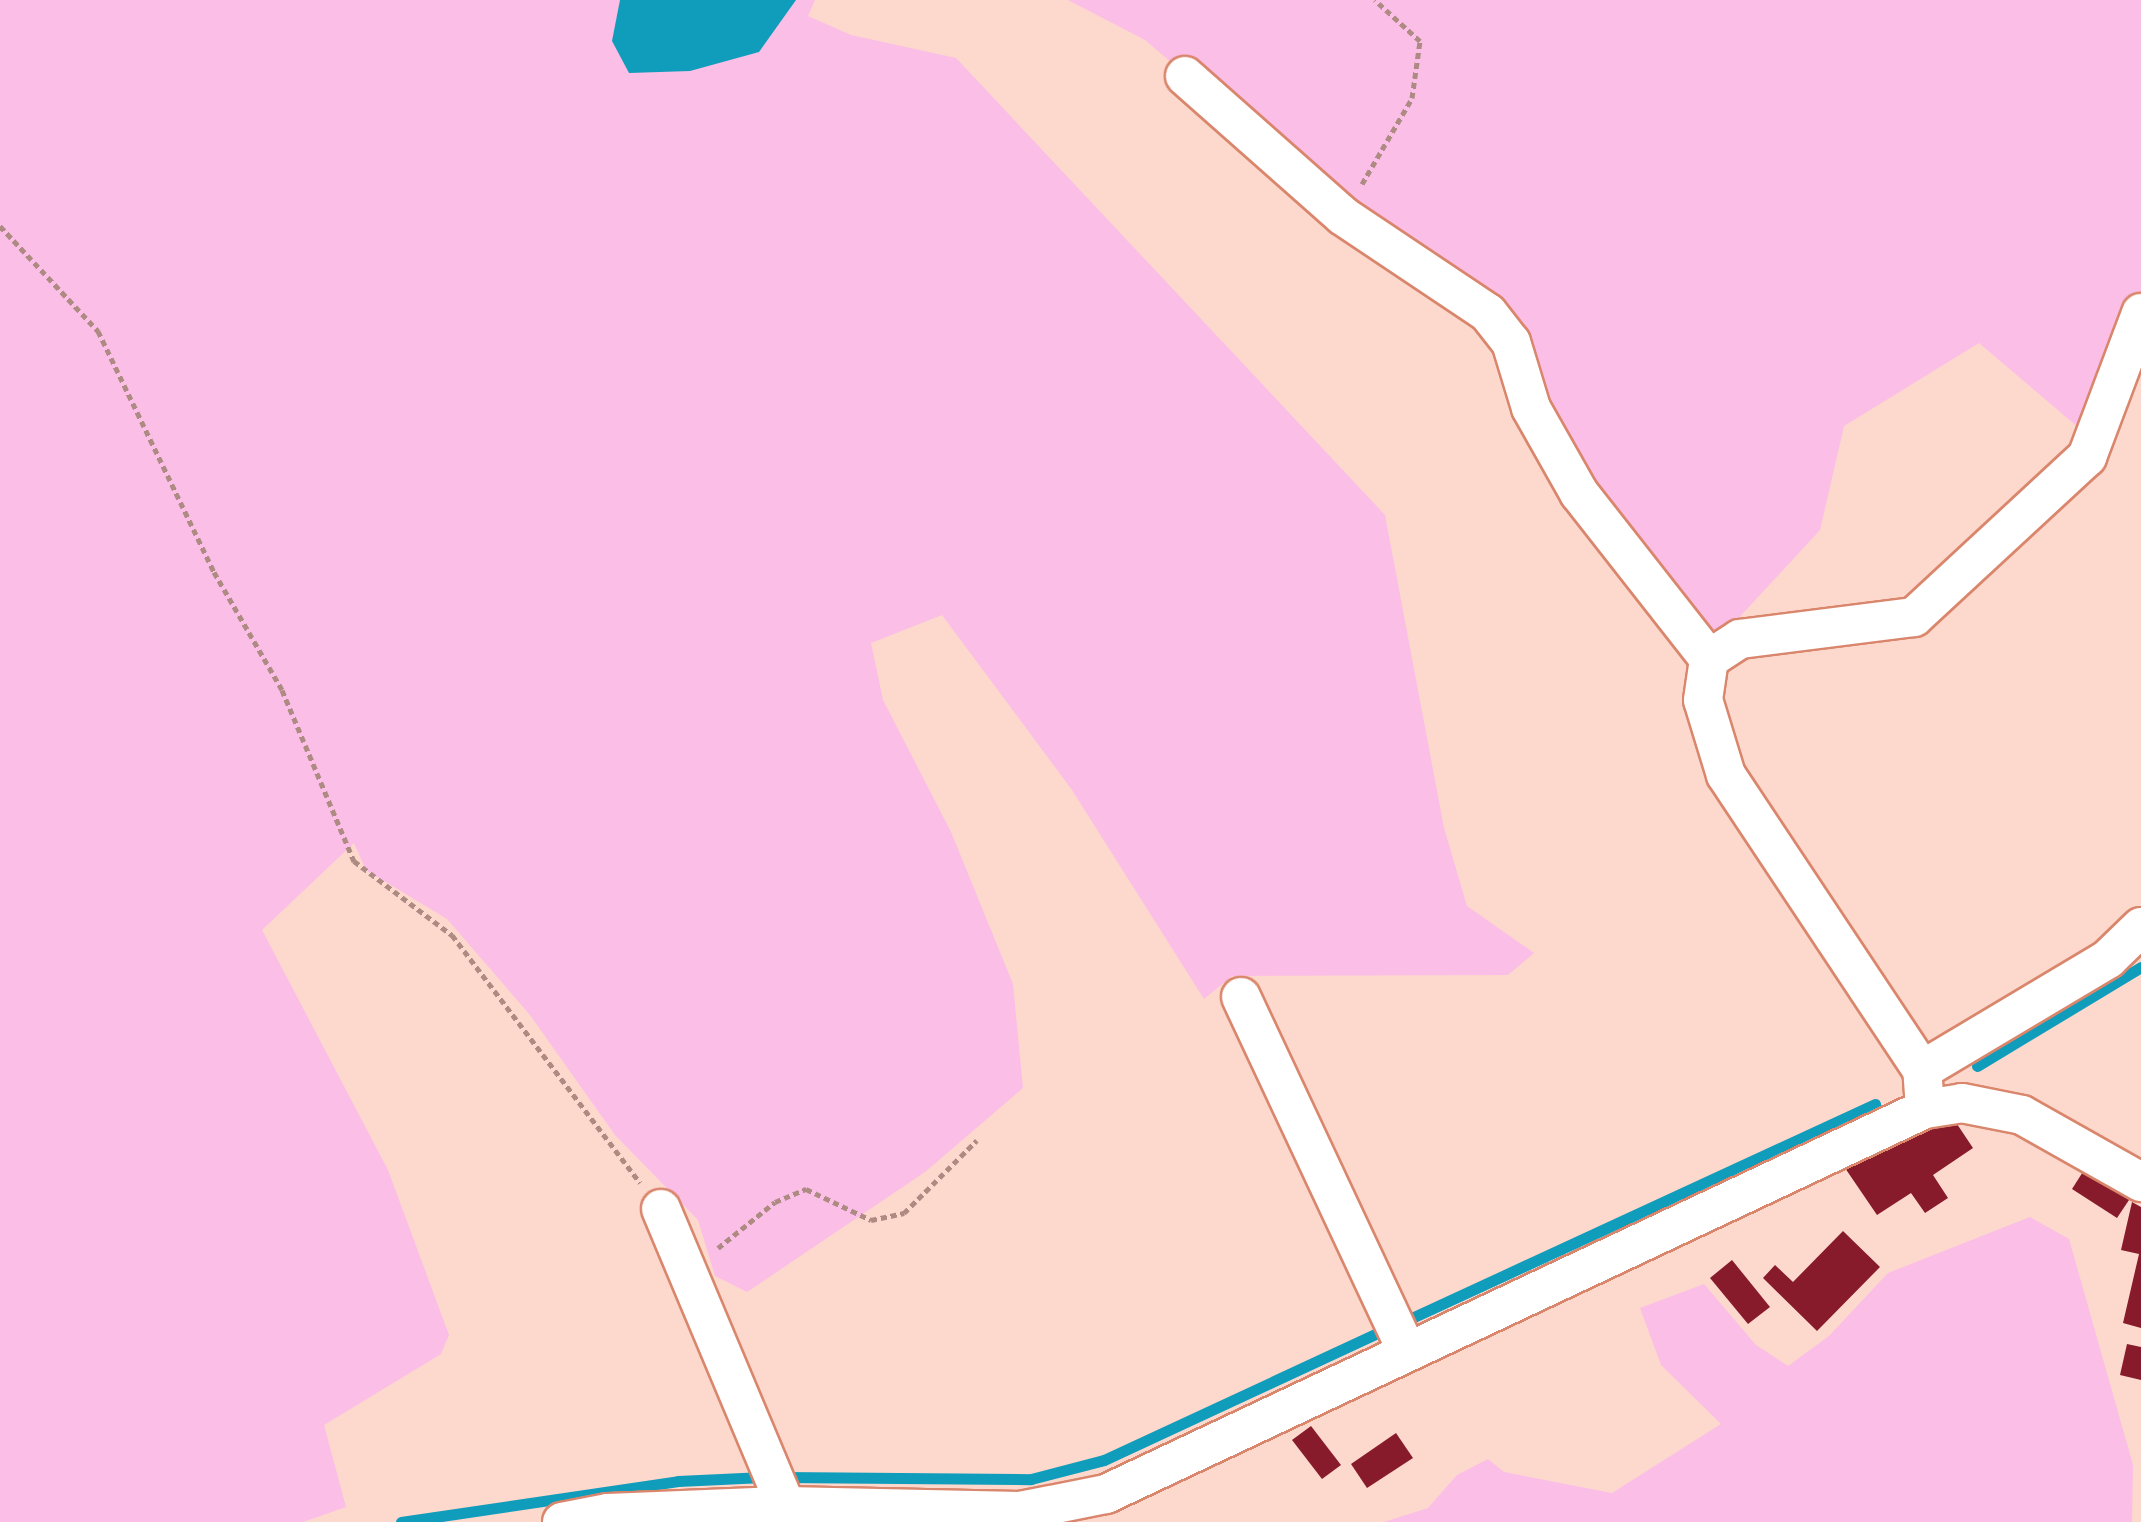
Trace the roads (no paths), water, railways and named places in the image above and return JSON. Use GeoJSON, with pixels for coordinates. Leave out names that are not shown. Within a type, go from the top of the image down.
{"type":"FeatureCollection","features":[{"type":"Feature","properties":{"kind":"street"},"geometry":{"type":"LineString","coordinates":[[1185,76],[1343,216],[1488,313],[1511,342],[1531,408],[1579,493],[1709,659],[1703,700],[1726,775],[1924,1091],[1962,1103],[2022,1115],[2141,1182]]}},
{"type":"Feature","properties":{"kind":"street"},"geometry":{"type":"LineString","coordinates":[[1709,659],[1740,639],[1914,617],[2087,457],[2141,313]]}},
{"type":"Feature","properties":{"kind":"street"},"geometry":{"type":"LineString","coordinates":[[562,1522],[608,1513],[783,1500],[1020,1511],[1105,1508],[1400,1335],[1924,1091],[2108,959],[2141,927]]}},
{"type":"Feature","properties":{"kind":"street"},"geometry":{"type":"LineString","coordinates":[[1241,997],[1400,1335]]}},
{"type":"Feature","properties":{"kind":"street"},"geometry":{"type":"LineString","coordinates":[[661,1209],[783,1500]]}},
{"type":"Feature","properties":{"kind":"water"},"geometry":{"type":"Polygon","coordinates":[[[620,0],[796,0],[759,52],[690,71],[629,73],[612,41],[620,0]]]}},
{"type":"Feature","properties":{"kind":"waterway"},"geometry":{"type":"LineString","coordinates":[[1977,1066],[2141,967]]}},
{"type":"Feature","properties":{"kind":"waterway"},"geometry":{"type":"LineString","coordinates":[[1403,1322],[1875,1104]]}},
{"type":"Feature","properties":{"kind":"waterway"},"geometry":{"type":"LineString","coordinates":[[782,1477],[1031,1479],[1104,1460],[1378,1333]]}},
{"type":"Feature","properties":{"kind":"waterway"},"geometry":{"type":"LineString","coordinates":[[401,1522],[678,1481],[765,1477]]}}]}
